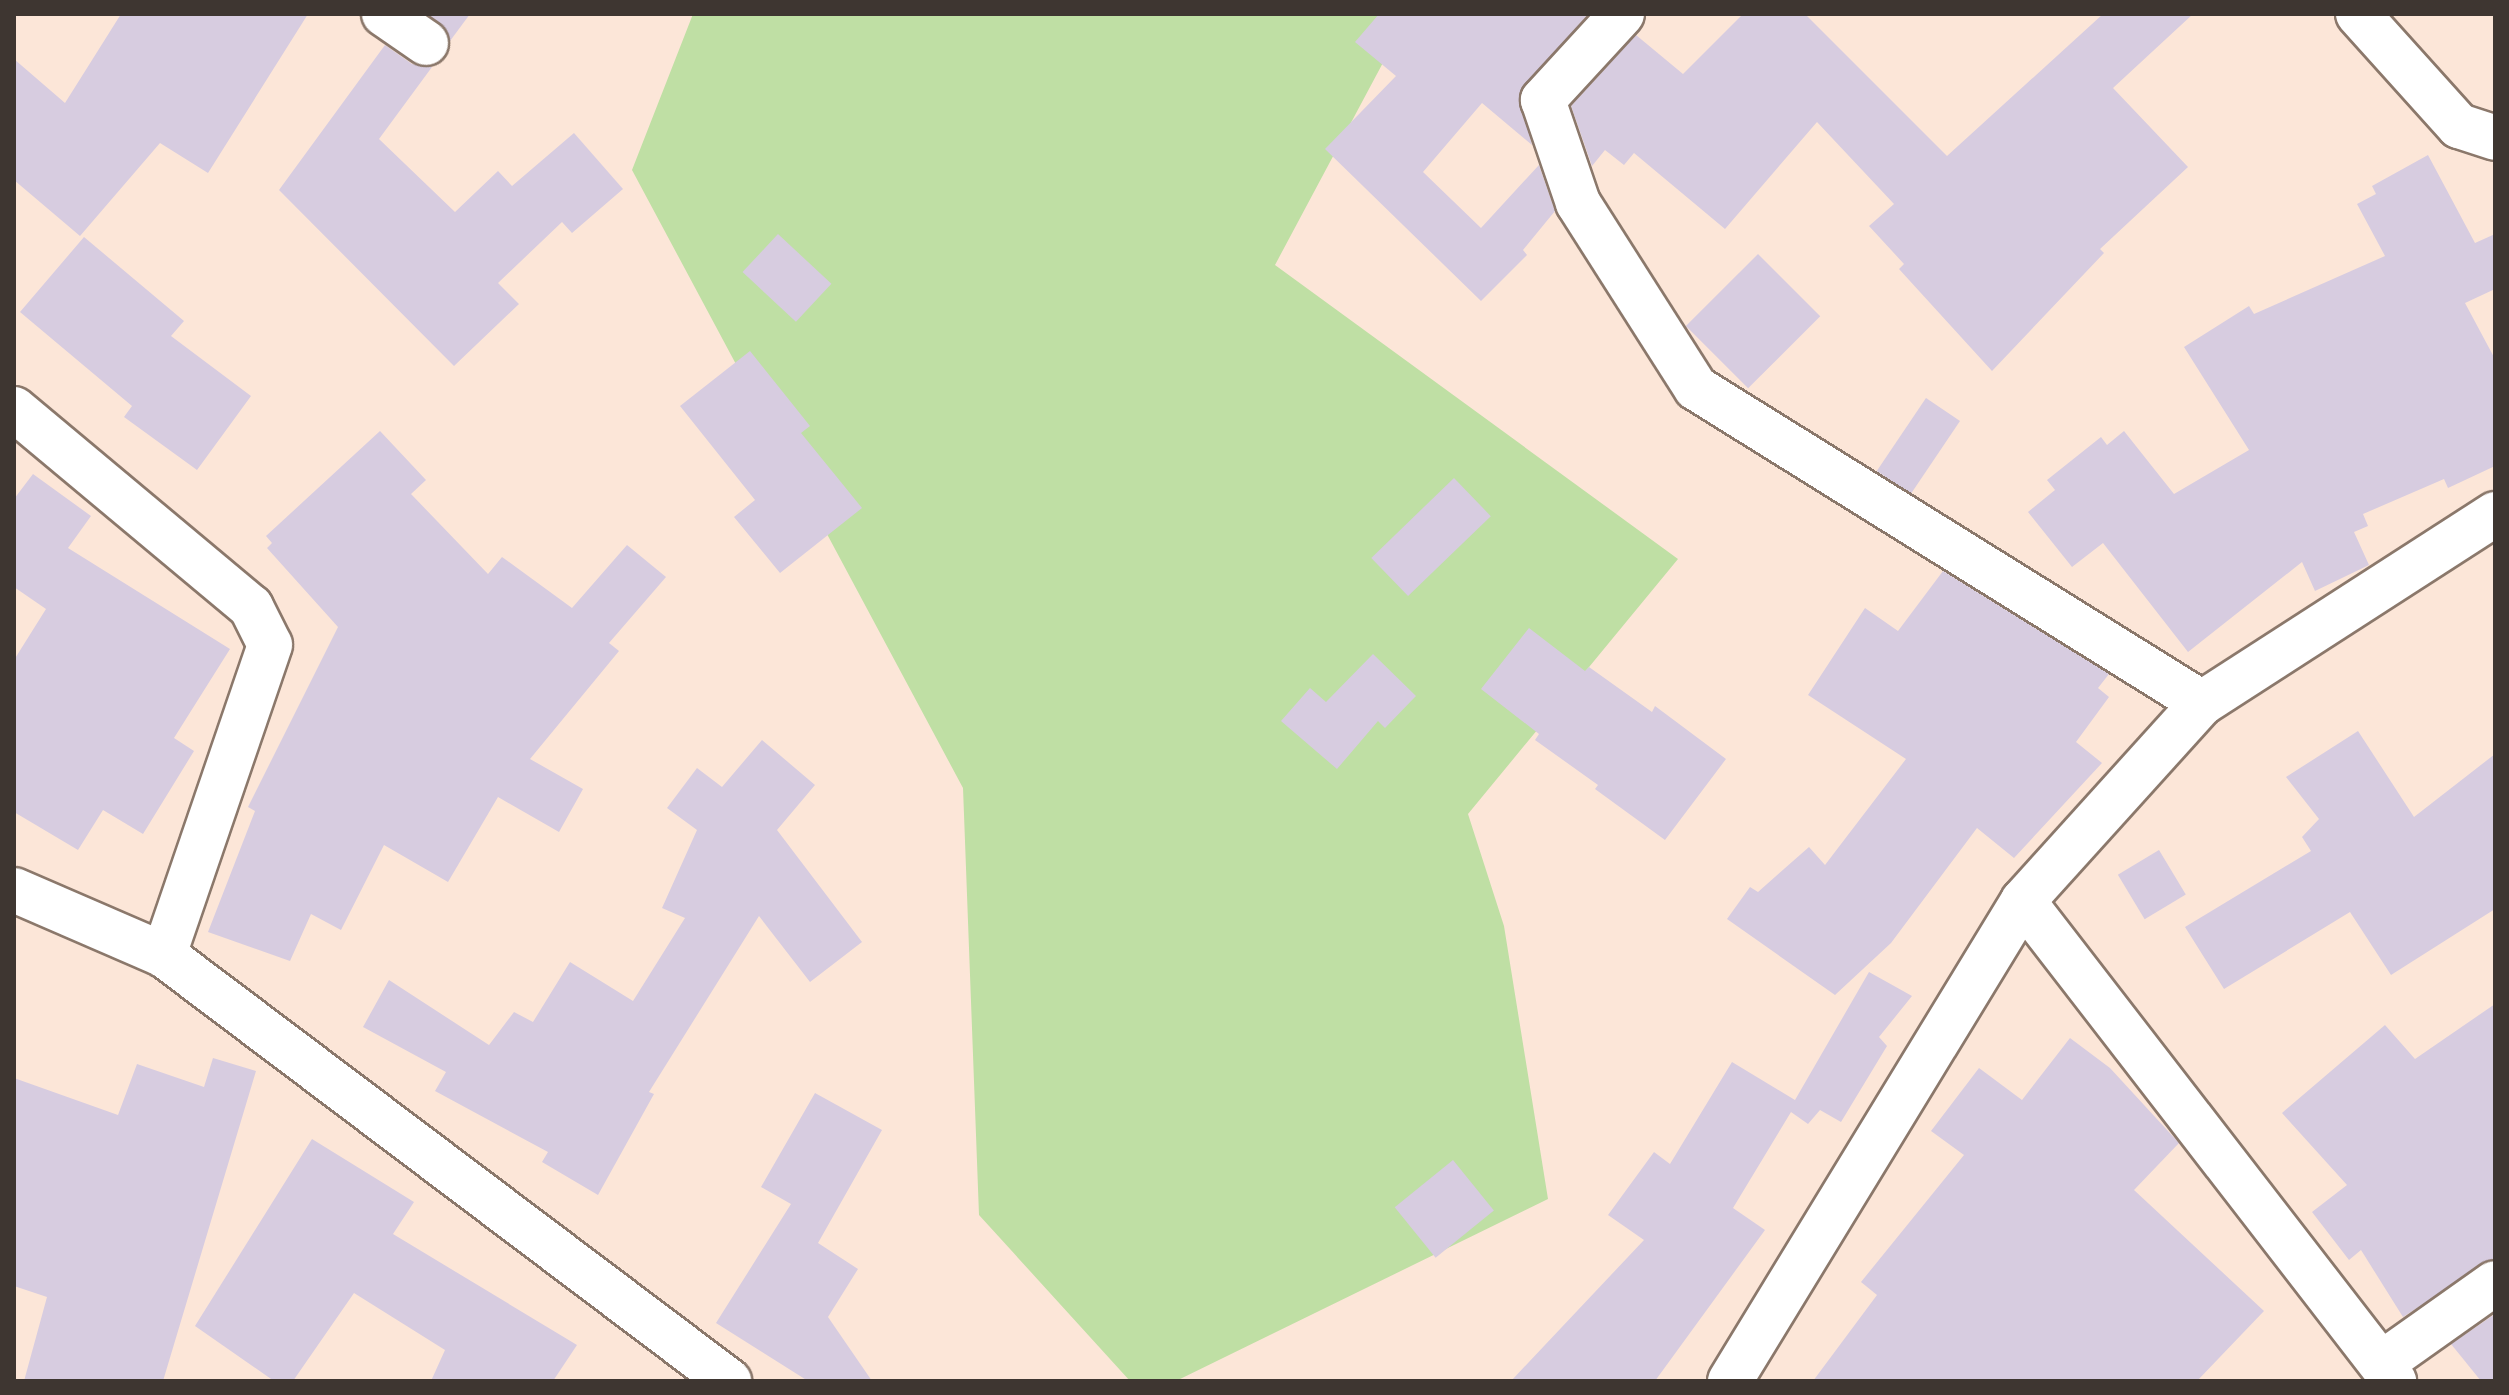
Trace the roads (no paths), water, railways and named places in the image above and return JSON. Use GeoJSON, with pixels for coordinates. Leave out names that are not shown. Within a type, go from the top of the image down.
{"type":"FeatureCollection","features":[{"type":"Feature","properties":{"kind":"street"},"geometry":{"type":"LineString","coordinates":[[384,14],[426,43]]}},
{"type":"Feature","properties":{"kind":"street"},"geometry":{"type":"LineString","coordinates":[[1622,14],[1543,100],[1578,203],[1696,388],[2202,703]]}},
{"type":"Feature","properties":{"kind":"street"},"geometry":{"type":"LineString","coordinates":[[2358,14],[2459,126],[2495,138]]}},
{"type":"Feature","properties":{"kind":"street"},"geometry":{"type":"LineString","coordinates":[[14,409],[251,607],[270,645],[164,955]]}},
{"type":"Feature","properties":{"kind":"street"},"geometry":{"type":"LineString","coordinates":[[1730,1381],[2023,901],[2202,703],[2495,514]]}},
{"type":"Feature","properties":{"kind":"street"},"geometry":{"type":"LineString","coordinates":[[14,890],[164,955],[729,1381]]}},
{"type":"Feature","properties":{"kind":"street"},"geometry":{"type":"LineString","coordinates":[[2023,901],[2388,1372],[2495,1283]]}}]}
